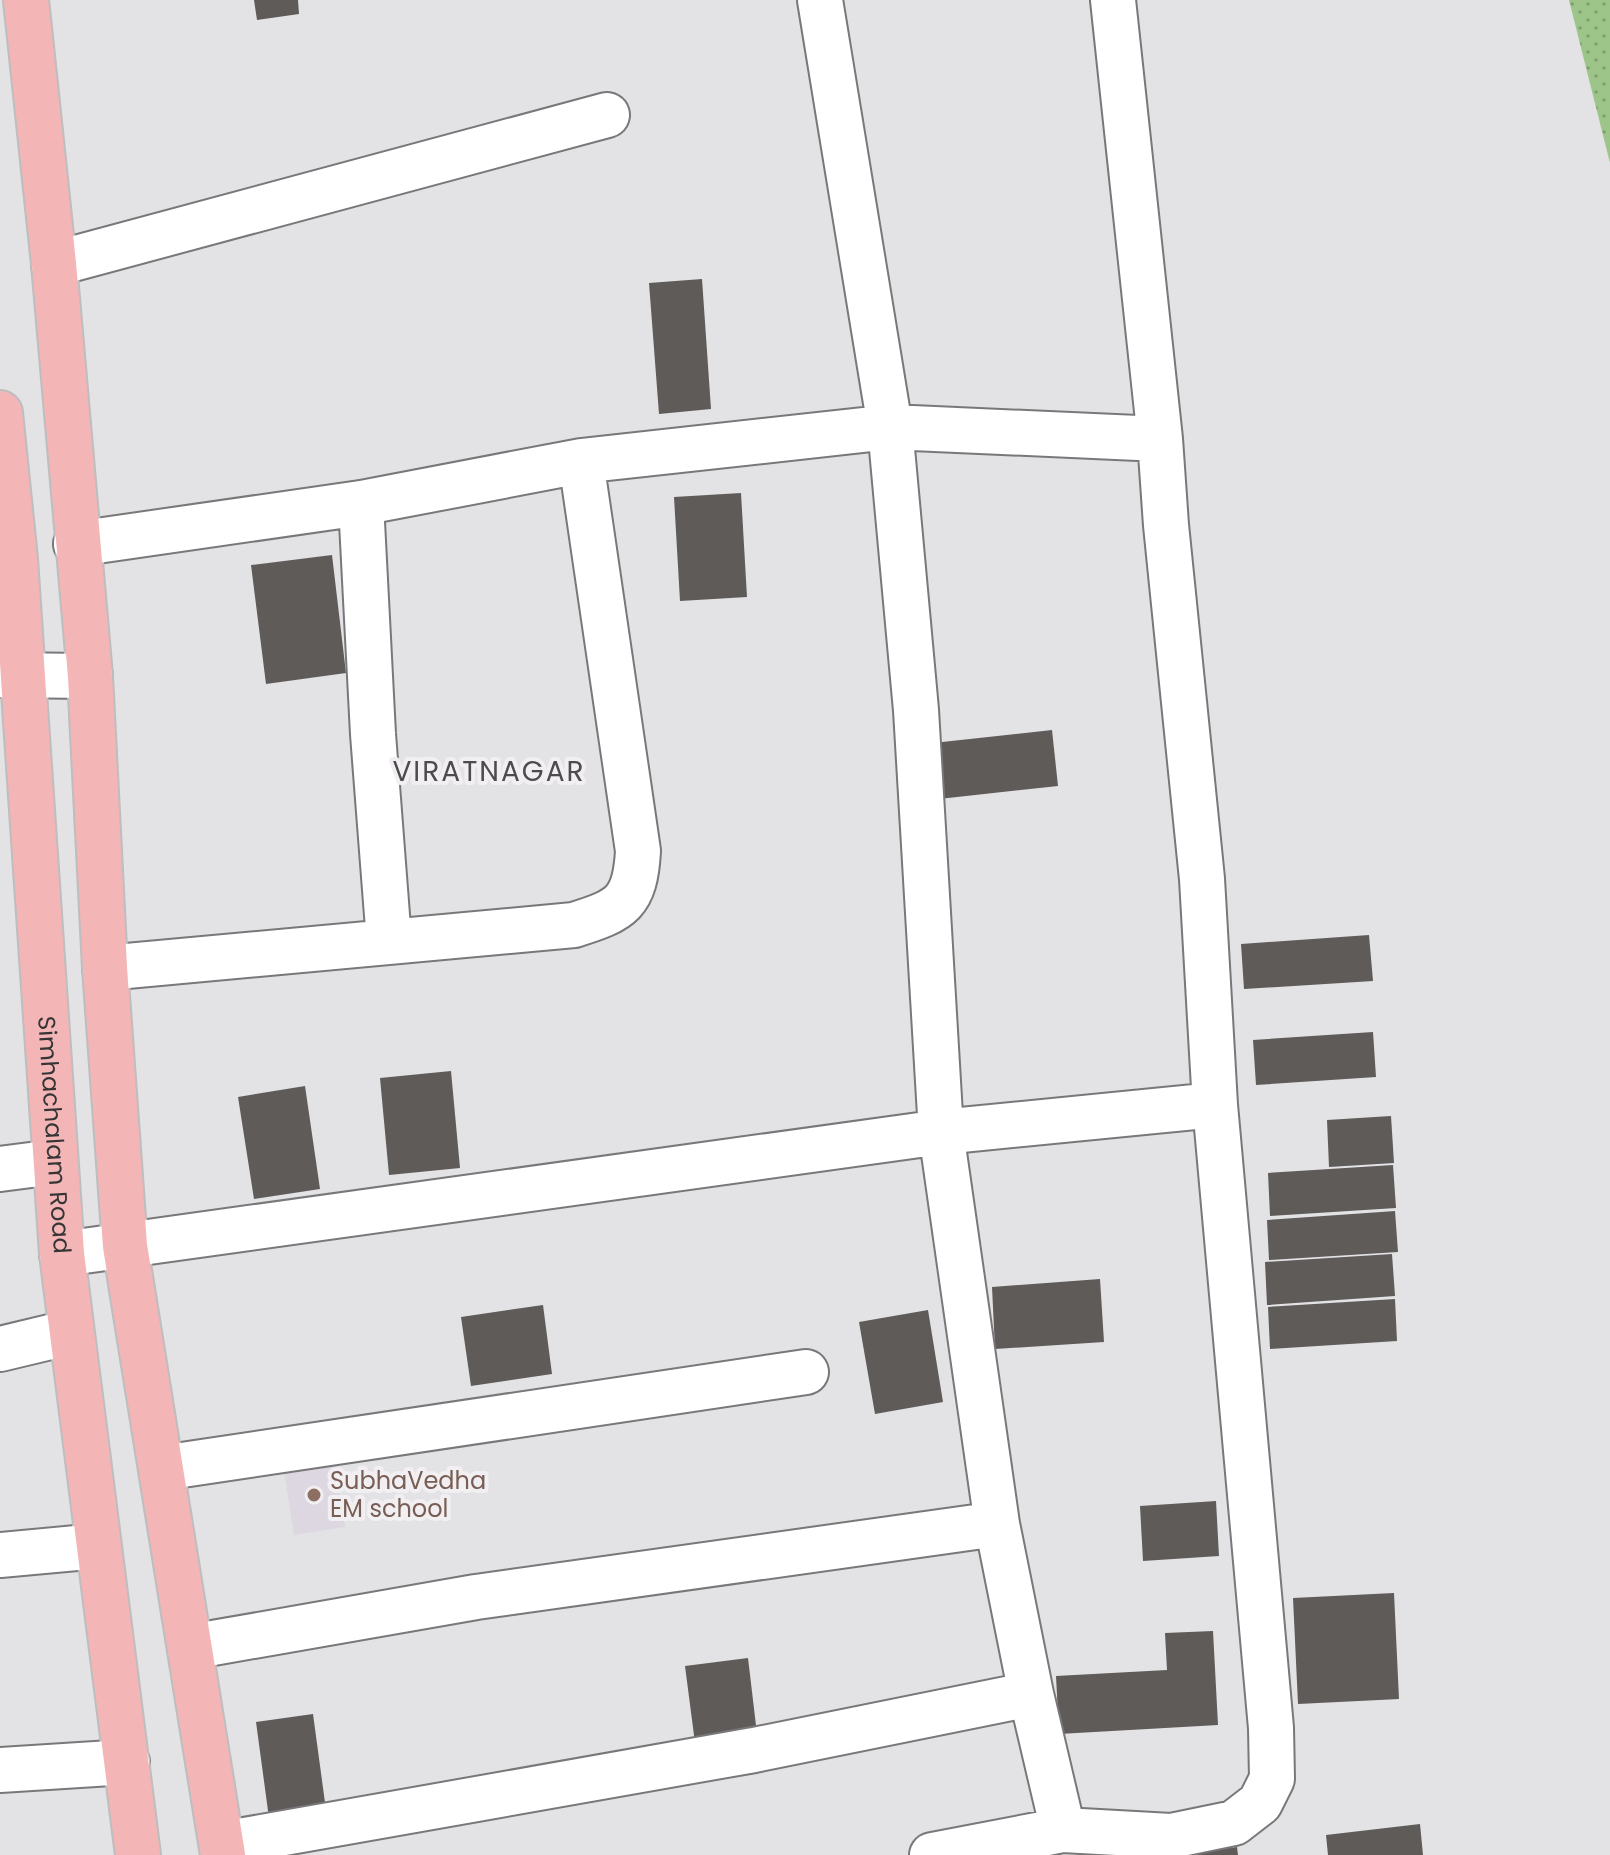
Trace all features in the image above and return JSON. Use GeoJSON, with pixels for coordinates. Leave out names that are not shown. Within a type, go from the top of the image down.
{"type":"FeatureCollection","features":[{"type":"Feature","properties":{"kind":"main road"},"geometry":{"type":"LineString","coordinates":[[26,0],[54,264],[76,544],[90,676],[105,968],[125,1246],[222,1849]]}},
{"type":"Feature","properties":{"kind":"main road","name":"Simhachalam Road"},"geometry":{"type":"LineString","coordinates":[[0,413],[15,559],[11,674],[62,1254],[138,1855]]}},
{"type":"Feature","properties":{"kind":"street"},"geometry":{"type":"LineString","coordinates":[[820,0],[890,427],[916,710],[941,1132],[997,1524],[1031,1694],[1063,1830]]}},
{"type":"Feature","properties":{"kind":"street"},"geometry":{"type":"LineString","coordinates":[[932,1855],[1063,1830],[1171,1836],[1234,1823],[1260,1803],[1272,1779],[1271,1728],[1215,1105],[1202,879],[1160,439],[1113,0]]}},
{"type":"Feature","properties":{"kind":"street"},"geometry":{"type":"LineString","coordinates":[[54,264],[607,115]]}},
{"type":"Feature","properties":{"kind":"street"},"geometry":{"type":"LineString","coordinates":[[76,544],[361,503],[581,461],[890,427],[1160,439]]}},
{"type":"Feature","properties":{"kind":"street"},"geometry":{"type":"LineString","coordinates":[[105,968],[574,925],[605,915],[624,902],[636,881],[638,851],[581,461]]}},
{"type":"Feature","properties":{"kind":"street"},"geometry":{"type":"LineString","coordinates":[[361,503],[373,734],[389,941]]}},
{"type":"Feature","properties":{"kind":"street"},"geometry":{"type":"LineString","coordinates":[[11,674],[90,676]]}},
{"type":"Feature","properties":{"kind":"street"},"geometry":{"type":"LineString","coordinates":[[62,1254],[941,1132],[1215,1105]]}},
{"type":"Feature","properties":{"kind":"street"},"geometry":{"type":"LineString","coordinates":[[0,1169],[54,1162]]}},
{"type":"Feature","properties":{"kind":"street"},"geometry":{"type":"LineString","coordinates":[[0,1349],[71,1332]]}},
{"type":"Feature","properties":{"kind":"street"},"geometry":{"type":"LineString","coordinates":[[162,1468],[806,1372]]}},
{"type":"Feature","properties":{"kind":"street"},"geometry":{"type":"LineString","coordinates":[[190,1647],[476,1597],[997,1524]]}},
{"type":"Feature","properties":{"kind":"street"},"geometry":{"type":"LineString","coordinates":[[0,1555],[98,1546]]}},
{"type":"Feature","properties":{"kind":"street"},"geometry":{"type":"LineString","coordinates":[[222,1849],[754,1750],[1031,1694]]}},
{"type":"Feature","properties":{"kind":"street"},"geometry":{"type":"LineString","coordinates":[[0,1770],[127,1762]]}},
{"type":"Feature","properties":{"kind":"shaded area","name":"SubhaVedha EM school"},"geometry":{"type":"Polygon","coordinates":[[[334,1456],[345,1527],[294,1535],[283,1464],[334,1456]]]}},
{"type":"Feature","properties":{"kind":"green space"},"geometry":{"type":"Polygon","coordinates":[[[1569,0],[1610,0],[1610,163],[1569,0]]]}},
{"type":"Feature","properties":{"kind":"building"},"geometry":{"type":"Polygon","coordinates":[[[254,0],[298,0],[299,14],[257,20],[254,0]]]}},
{"type":"Feature","properties":{"kind":"building"},"geometry":{"type":"Polygon","coordinates":[[[702,279],[711,409],[659,414],[649,283],[702,279]]]}},
{"type":"Feature","properties":{"kind":"building"},"geometry":{"type":"Polygon","coordinates":[[[741,493],[747,597],[680,601],[674,497],[741,493]]]}},
{"type":"Feature","properties":{"kind":"building"},"geometry":{"type":"Polygon","coordinates":[[[332,555],[346,673],[266,684],[251,565],[332,555]]]}},
{"type":"Feature","properties":{"kind":"building"},"geometry":{"type":"Polygon","coordinates":[[[1052,730],[1058,786],[939,799],[933,743],[1052,730]]]}},
{"type":"Feature","properties":{"kind":"building"},"geometry":{"type":"Polygon","coordinates":[[[1369,935],[1373,981],[1244,989],[1241,944],[1369,935]]]}},
{"type":"Feature","properties":{"kind":"building"},"geometry":{"type":"Polygon","coordinates":[[[1373,1032],[1376,1077],[1256,1085],[1253,1040],[1373,1032]]]}},
{"type":"Feature","properties":{"kind":"building"},"geometry":{"type":"Polygon","coordinates":[[[451,1071],[460,1168],[389,1175],[380,1078],[451,1071]]]}},
{"type":"Feature","properties":{"kind":"building"},"geometry":{"type":"Polygon","coordinates":[[[305,1086],[320,1189],[254,1199],[238,1097],[305,1086]]]}},
{"type":"Feature","properties":{"kind":"building"},"geometry":{"type":"Polygon","coordinates":[[[1391,1116],[1394,1163],[1329,1167],[1327,1120],[1391,1116]]]}},
{"type":"Feature","properties":{"kind":"building"},"geometry":{"type":"Polygon","coordinates":[[[1393,1165],[1396,1208],[1270,1216],[1268,1173],[1393,1165]]]}},
{"type":"Feature","properties":{"kind":"building"},"geometry":{"type":"Polygon","coordinates":[[[1395,1211],[1398,1252],[1269,1260],[1267,1220],[1395,1211]]]}},
{"type":"Feature","properties":{"kind":"building"},"geometry":{"type":"Polygon","coordinates":[[[1392,1254],[1395,1296],[1267,1305],[1265,1262],[1392,1254]]]}},
{"type":"Feature","properties":{"kind":"building"},"geometry":{"type":"Polygon","coordinates":[[[1100,1279],[1104,1342],[995,1349],[992,1287],[1100,1279]]]}},
{"type":"Feature","properties":{"kind":"building"},"geometry":{"type":"Polygon","coordinates":[[[1395,1299],[1397,1341],[1270,1349],[1268,1307],[1395,1299]]]}},
{"type":"Feature","properties":{"kind":"building"},"geometry":{"type":"Polygon","coordinates":[[[543,1305],[552,1374],[471,1386],[461,1317],[543,1305]]]}},
{"type":"Feature","properties":{"kind":"building"},"geometry":{"type":"Polygon","coordinates":[[[928,1310],[943,1402],[875,1414],[859,1322],[928,1310]]]}},
{"type":"Feature","properties":{"kind":"building"},"geometry":{"type":"Polygon","coordinates":[[[1216,1501],[1219,1556],[1143,1561],[1140,1506],[1216,1501]]]}},
{"type":"Feature","properties":{"kind":"building"},"geometry":{"type":"Polygon","coordinates":[[[1394,1593],[1399,1699],[1298,1704],[1293,1598],[1394,1593]]]}},
{"type":"Feature","properties":{"kind":"building"},"geometry":{"type":"Polygon","coordinates":[[[1213,1631],[1218,1725],[1059,1734],[1056,1676],[1167,1670],[1165,1633],[1213,1631]]]}},
{"type":"Feature","properties":{"kind":"building"},"geometry":{"type":"Polygon","coordinates":[[[748,1658],[757,1734],[695,1743],[685,1666],[748,1658]]]}},
{"type":"Feature","properties":{"kind":"building"},"geometry":{"type":"Polygon","coordinates":[[[313,1714],[326,1810],[269,1818],[256,1722],[313,1714]]]}},
{"type":"Feature","properties":{"kind":"building"},"geometry":{"type":"Polygon","coordinates":[[[1420,1824],[1423,1855],[1328,1855],[1326,1835],[1420,1824]]]}},
{"type":"Feature","properties":{"kind":"building"},"geometry":{"type":"Polygon","coordinates":[[[1237,1847],[1238,1855],[1190,1855],[1190,1853],[1237,1847]]]}},
{"type":"Feature","properties":{"kind":"place","name":"SubhaVedha EM school"},"geometry":{"type":"Point","coordinates":[314,1495]}},
{"type":"Feature","properties":{"kind":"district","name":"VIRATNAGAR"},"geometry":{"type":"Point","coordinates":[489,771]}}]}
